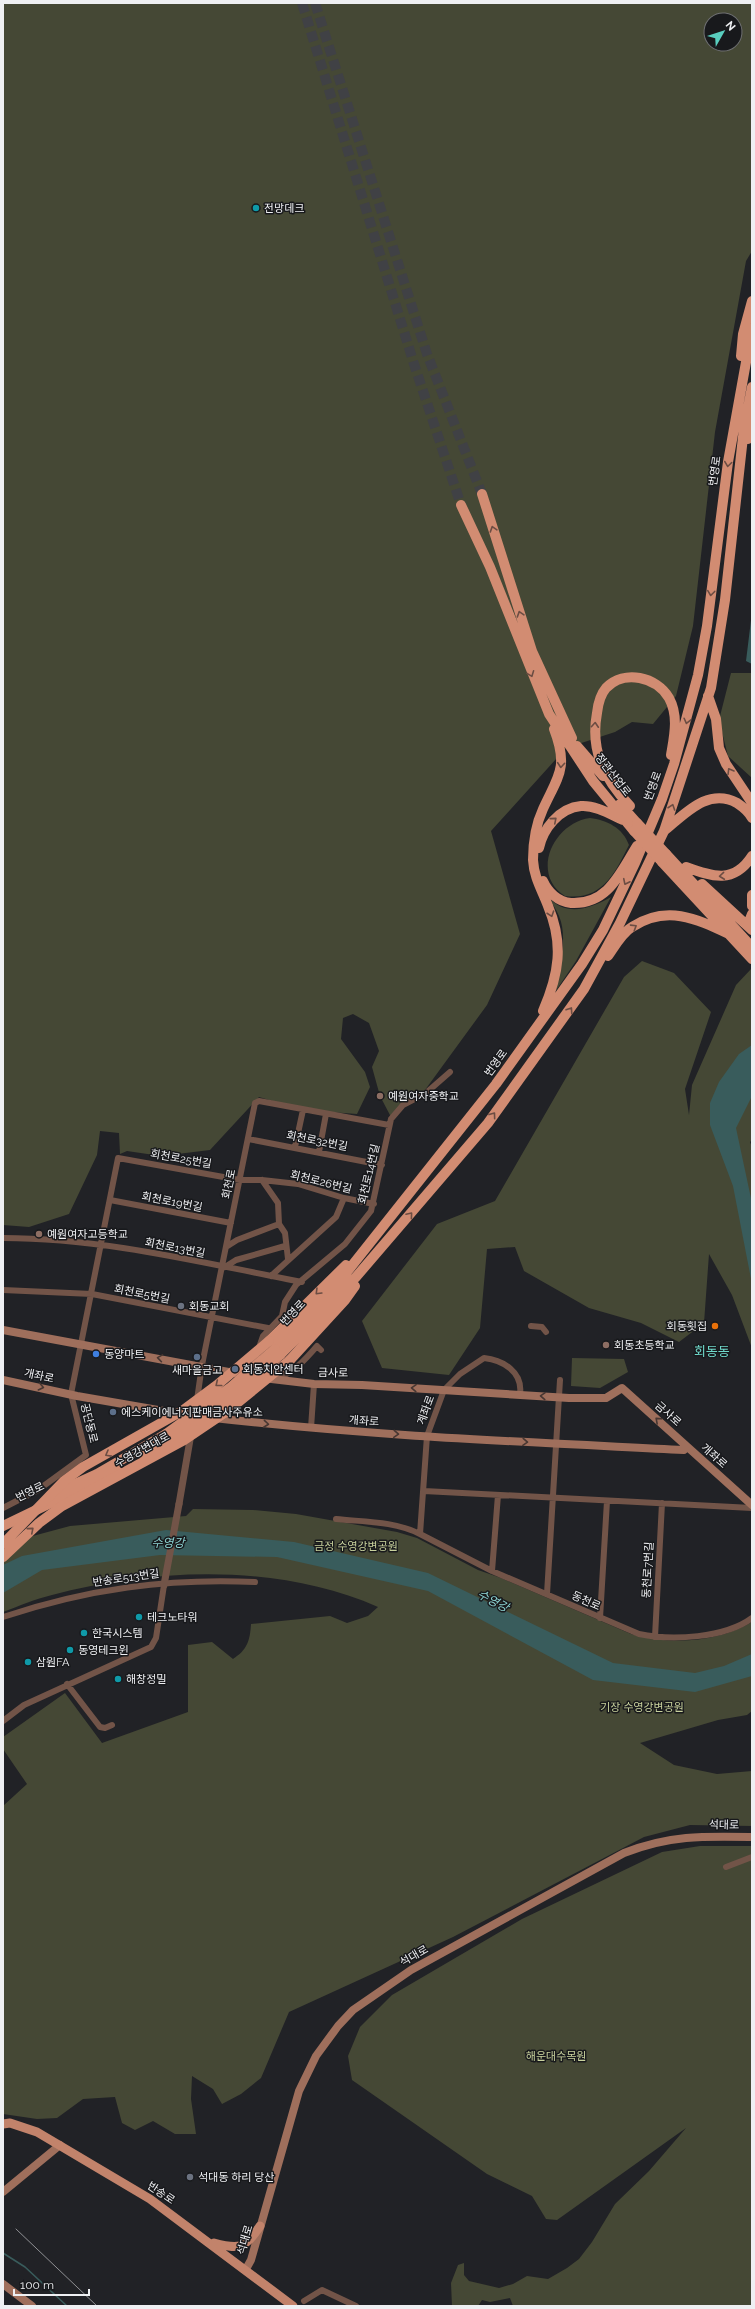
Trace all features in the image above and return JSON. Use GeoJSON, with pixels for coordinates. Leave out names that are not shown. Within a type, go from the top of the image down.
{"type":"FeatureCollection","features":[{"type":"Feature","properties":{"kind":"highway","name":"번영로"},"geometry":{"type":"LineString","coordinates":[[3,1518],[97,1474],[168,1437],[231,1397],[272,1345],[376,1235],[496,1084],[582,964],[603,930],[635,863],[641,825],[667,783],[685,727],[707,626],[732,437],[743,334],[752,301]]}},
{"type":"Feature","properties":{"kind":"highway","name":"번영로"},"geometry":{"type":"LineString","coordinates":[[732,437],[752,329]]}},
{"type":"Feature","properties":{"kind":"highway","name":"번영로"},"geometry":{"type":"LineString","coordinates":[[272,1345],[311,1326],[488,1123],[584,989],[620,922],[664,831],[708,696],[725,600],[744,428],[752,387]]}},
{"type":"Feature","properties":{"kind":"highway","name":"번영로"},"geometry":{"type":"LineString","coordinates":[[739,476],[752,423]]}},
{"type":"Feature","properties":{"kind":"highway","name":"정관산업로"},"geometry":{"type":"LineString","coordinates":[[482,494],[532,652],[566,729],[597,777],[641,825]]}},
{"type":"Feature","properties":{"kind":"highway","name":"정관산업로"},"geometry":{"type":"LineString","coordinates":[[461,506],[490,567],[549,714],[593,781],[626,821],[641,825]]}},
{"type":"Feature","properties":{"kind":"highway"},"geometry":{"type":"LineString","coordinates":[[667,783],[676,725],[669,698],[647,679],[633,676],[617,680],[606,688],[599,700],[595,725],[595,749],[603,768],[641,825],[665,855],[733,932],[752,959]]}},
{"type":"Feature","properties":{"kind":"highway"},"geometry":{"type":"LineString","coordinates":[[708,696],[716,719],[719,748],[726,764],[752,803]]}},
{"type":"Feature","properties":{"kind":"highway"},"geometry":{"type":"LineString","coordinates":[[535,1029],[556,978],[558,954],[557,931],[548,905],[536,881],[533,860],[538,824],[542,810],[559,778],[562,760],[558,741],[549,714]]}},
{"type":"Feature","properties":{"kind":"highway"},"geometry":{"type":"LineString","coordinates":[[577,746],[623,799]]}},
{"type":"Feature","properties":{"kind":"highway"},"geometry":{"type":"LineString","coordinates":[[664,831],[694,805],[706,800],[718,798],[731,800],[742,807],[752,818]]}},
{"type":"Feature","properties":{"kind":"highway"},"geometry":{"type":"LineString","coordinates":[[626,821],[599,809],[581,806],[567,811],[550,823],[542,836],[537,862],[540,876],[551,894],[568,902],[590,902],[607,891],[618,877],[641,825]]}},
{"type":"Feature","properties":{"kind":"highway"},"geometry":{"type":"LineString","coordinates":[[641,825],[665,855],[686,867],[711,876],[724,877],[736,872],[747,864],[752,856]]}},
{"type":"Feature","properties":{"kind":"highway"},"geometry":{"type":"LineString","coordinates":[[686,867],[707,890],[750,927]]}},
{"type":"Feature","properties":{"kind":"highway"},"geometry":{"type":"LineString","coordinates":[[752,895],[752,906]]}},
{"type":"Feature","properties":{"kind":"highway"},"geometry":{"type":"LineString","coordinates":[[750,927],[752,914]]}},
{"type":"Feature","properties":{"kind":"highway"},"geometry":{"type":"LineString","coordinates":[[584,989],[625,933],[641,922],[662,916],[683,915],[733,932],[752,947]]}},
{"type":"Feature","properties":{"kind":"highway","name":"수영강변대로"},"geometry":{"type":"LineString","coordinates":[[3,1557],[39,1523],[62,1506],[184,1440],[230,1409],[290,1360],[345,1300],[384,1244]]}},
{"type":"Feature","properties":{"kind":"highway"},"geometry":{"type":"LineString","coordinates":[[3,1544],[64,1481],[83,1468],[182,1411],[272,1345]]}},
{"type":"Feature","properties":{"kind":"highway","name":"번영로"},"geometry":{"type":"LineString","coordinates":[[3,1526],[137,1461],[168,1437]]}},
{"type":"Feature","properties":{"kind":"main road","name":"금사로"},"geometry":{"type":"LineString","coordinates":[[3,1330],[274,1380],[314,1384],[606,1398],[622,1388],[687,1447]]}},
{"type":"Feature","properties":{"kind":"main road","name":"개좌로"},"geometry":{"type":"LineString","coordinates":[[3,1380],[71,1394],[195,1416],[311,1428],[684,1450],[687,1447],[752,1505]]}},
{"type":"Feature","properties":{"kind":"main road","name":"석대로"},"geometry":{"type":"LineString","coordinates":[[246,2269],[251,2260],[299,2091],[316,2056],[338,2026],[353,2010],[411,1970],[624,1853],[650,1843],[697,1836],[752,1836]]}},
{"type":"Feature","properties":{"kind":"main road","name":"반송로"},"geometry":{"type":"LineString","coordinates":[[3,2124],[10,2123],[37,2132],[150,2199],[246,2269],[293,2306]]}},
{"type":"Feature","properties":{"kind":"main road"},"geometry":{"type":"LineString","coordinates":[[3,2192],[60,2146]]}},
{"type":"Feature","properties":{"kind":"main road"},"geometry":{"type":"LineString","coordinates":[[207,2241],[230,2247],[240,2247],[251,2240],[260,2226]]}},
{"type":"Feature","properties":{"kind":"main road"},"geometry":{"type":"LineString","coordinates":[[3,2284],[32,2306]]}},
{"type":"Feature","properties":{"kind":"street","name":"회천로14번길"},"geometry":{"type":"LineString","coordinates":[[255,1359],[272,1345],[268,1328],[282,1316],[290,1294],[296,1285],[302,1282],[345,1244],[371,1211],[374,1204],[382,1165],[390,1118],[403,1105],[426,1092],[450,1072]]}},
{"type":"Feature","properties":{"kind":"street","name":"회천로"},"geometry":{"type":"LineString","coordinates":[[195,1416],[202,1366],[224,1267],[226,1247],[255,1102],[259,1101],[389,1126]]}},
{"type":"Feature","properties":{"kind":"street"},"geometry":{"type":"LineString","coordinates":[[295,1147],[303,1110]]}},
{"type":"Feature","properties":{"kind":"street"},"geometry":{"type":"LineString","coordinates":[[319,1152],[326,1114]]}},
{"type":"Feature","properties":{"kind":"street","name":"회천로32번길"},"geometry":{"type":"LineString","coordinates":[[248,1139],[382,1165]]}},
{"type":"Feature","properties":{"kind":"street","name":"회천로25번길"},"geometry":{"type":"LineString","coordinates":[[110,1200],[118,1158],[240,1180]]}},
{"type":"Feature","properties":{"kind":"street","name":"회천로26번길"},"geometry":{"type":"LineString","coordinates":[[240,1180],[262,1180],[298,1184],[344,1198],[374,1204]]}},
{"type":"Feature","properties":{"kind":"street"},"geometry":{"type":"LineString","coordinates":[[262,1180],[278,1203],[280,1224],[284,1233],[288,1259]]}},
{"type":"Feature","properties":{"kind":"street","name":"회천로14번길"},"geometry":{"type":"LineString","coordinates":[[271,1276],[336,1217],[344,1198]]}},
{"type":"Feature","properties":{"kind":"street"},"geometry":{"type":"LineString","coordinates":[[71,1394],[110,1200]]}},
{"type":"Feature","properties":{"kind":"street","name":"회천로19번길"},"geometry":{"type":"LineString","coordinates":[[110,1200],[231,1223]]}},
{"type":"Feature","properties":{"kind":"street"},"geometry":{"type":"LineString","coordinates":[[226,1247],[243,1238],[280,1224]]}},
{"type":"Feature","properties":{"kind":"street","name":"회천로13번길"},"geometry":{"type":"LineString","coordinates":[[3,1238],[45,1238],[101,1244],[224,1267]]}},
{"type":"Feature","properties":{"kind":"street"},"geometry":{"type":"LineString","coordinates":[[224,1267],[236,1260],[285,1246]]}},
{"type":"Feature","properties":{"kind":"street"},"geometry":{"type":"LineString","coordinates":[[224,1267],[302,1282]]}},
{"type":"Feature","properties":{"kind":"street","name":"회천로5번길"},"geometry":{"type":"LineString","coordinates":[[3,1290],[92,1294],[212,1318]]}},
{"type":"Feature","properties":{"kind":"street"},"geometry":{"type":"LineString","coordinates":[[212,1318],[268,1328]]}},
{"type":"Feature","properties":{"kind":"street"},"geometry":{"type":"LineString","coordinates":[[531,1326],[542,1327],[546,1332]]}},
{"type":"Feature","properties":{"kind":"street"},"geometry":{"type":"LineString","coordinates":[[240,1374],[255,1359],[274,1380],[285,1376],[304,1361],[317,1346],[321,1350]]}},
{"type":"Feature","properties":{"kind":"street"},"geometry":{"type":"LineString","coordinates":[[444,1390],[460,1374],[484,1358],[502,1361],[510,1367],[521,1389],[520,1394]]}},
{"type":"Feature","properties":{"kind":"street"},"geometry":{"type":"LineString","coordinates":[[547,1594],[560,1380]]}},
{"type":"Feature","properties":{"kind":"street"},"geometry":{"type":"LineString","coordinates":[[311,1428],[314,1384]]}},
{"type":"Feature","properties":{"kind":"street","name":"계좌로"},"geometry":{"type":"LineString","coordinates":[[427,1436],[444,1390]]}},
{"type":"Feature","properties":{"kind":"street","name":"공단동로"},"geometry":{"type":"LineString","coordinates":[[3,1508],[38,1490],[86,1455],[71,1394]]}},
{"type":"Feature","properties":{"kind":"street"},"geometry":{"type":"LineString","coordinates":[[171,1412],[191,1432]]}},
{"type":"Feature","properties":{"kind":"street"},"geometry":{"type":"LineString","coordinates":[[164,1585],[195,1416]]}},
{"type":"Feature","properties":{"kind":"street"},"geometry":{"type":"LineString","coordinates":[[420,1534],[427,1436]]}},
{"type":"Feature","properties":{"kind":"street"},"geometry":{"type":"LineString","coordinates":[[424,1491],[752,1508]]}},
{"type":"Feature","properties":{"kind":"street"},"geometry":{"type":"LineString","coordinates":[[492,1571],[498,1495]]}},
{"type":"Feature","properties":{"kind":"street"},"geometry":{"type":"LineString","coordinates":[[600,1618],[607,1501]]}},
{"type":"Feature","properties":{"kind":"street","name":"동천로7번길"},"geometry":{"type":"LineString","coordinates":[[655,1637],[662,1503]]}},
{"type":"Feature","properties":{"kind":"street","name":"동천로"},"geometry":{"type":"LineString","coordinates":[[336,1519],[391,1524],[409,1529],[492,1571],[635,1633],[655,1637],[711,1634],[733,1628],[752,1618]]}},
{"type":"Feature","properties":{"kind":"street","name":"반송로513번길"},"geometry":{"type":"LineString","coordinates":[[3,1617],[56,1600],[126,1586],[206,1579],[256,1582]]}},
{"type":"Feature","properties":{"kind":"street","name":"반송로513번길"},"geometry":{"type":"LineString","coordinates":[[3,1721],[24,1705],[67,1684],[151,1647],[156,1638],[164,1585]]}},
{"type":"Feature","properties":{"kind":"street"},"geometry":{"type":"LineString","coordinates":[[67,1684],[100,1727],[105,1728],[112,1725]]}},
{"type":"Feature","properties":{"kind":"street"},"geometry":{"type":"LineString","coordinates":[[726,1867],[752,1857]]}},
{"type":"Feature","properties":{"kind":"street"},"geometry":{"type":"LineString","coordinates":[[304,2301],[322,2290],[356,2306]]}},
{"type":"Feature","properties":{"kind":"green space"},"geometry":{"type":"Polygon","coordinates":[[[3,3],[752,3],[752,251],[746,261],[715,432],[693,626],[676,696],[653,724],[632,722],[615,732],[566,748],[491,831],[520,934],[487,1005],[425,1090],[391,1117],[380,1096],[372,1067],[379,1051],[369,1023],[353,1014],[343,1018],[341,1039],[365,1072],[370,1087],[357,1114],[303,1110],[259,1097],[210,1150],[161,1156],[127,1151],[120,1154],[119,1133],[100,1131],[97,1155],[69,1214],[29,1227],[3,1225],[3,3]]]}},
{"type":"Feature","properties":{"kind":"green space"},"geometry":{"type":"Polygon","coordinates":[[[731,673],[752,673],[752,778],[728,756],[719,720],[731,673]]]}},
{"type":"Feature","properties":{"kind":"green space"},"geometry":{"type":"Polygon","coordinates":[[[590,818],[614,826],[623,834],[629,845],[606,883],[589,894],[565,896],[555,887],[549,875],[548,863],[550,851],[557,839],[566,829],[577,822],[590,818]]]}},
{"type":"Feature","properties":{"kind":"green space"},"geometry":{"type":"Polygon","coordinates":[[[548,897],[562,907],[578,909],[587,908],[611,897],[576,961],[553,995],[562,956],[563,935],[559,916],[548,897]]]}},
{"type":"Feature","properties":{"kind":"green space"},"geometry":{"type":"Polygon","coordinates":[[[642,961],[674,973],[711,1012],[685,1089],[689,1115],[692,1085],[736,985],[752,968],[752,1140],[750,1142],[752,1147],[752,1348],[732,1295],[709,1254],[704,1323],[679,1342],[641,1323],[589,1308],[524,1271],[515,1247],[487,1249],[480,1328],[449,1375],[382,1368],[362,1321],[437,1224],[495,1201],[624,977],[642,961]]]}},
{"type":"Feature","properties":{"kind":"green space"},"geometry":{"type":"Polygon","coordinates":[[[572,1358],[624,1359],[628,1372],[600,1388],[571,1386],[572,1358]]]}},
{"type":"Feature","properties":{"kind":"green space"},"geometry":{"type":"Polygon","coordinates":[[[193,1509],[253,1510],[296,1514],[397,1532],[417,1538],[478,1570],[501,1578],[631,1634],[646,1638],[677,1641],[709,1638],[738,1629],[752,1622],[752,1711],[747,1715],[718,1720],[640,1743],[674,1765],[717,1774],[752,1771],[752,1826],[690,1825],[644,1837],[453,1937],[289,2012],[261,2078],[241,2094],[222,2104],[213,2089],[192,2076],[191,2099],[196,2134],[175,2134],[153,2121],[135,2130],[122,2123],[115,2097],[83,2099],[57,2118],[37,2119],[3,2114],[3,1806],[27,1784],[3,1749],[3,1737],[65,1693],[102,1743],[188,1712],[188,1645],[212,1642],[233,1659],[245,1648],[249,1640],[251,1624],[330,1616],[347,1623],[368,1616],[378,1607],[340,1593],[300,1583],[258,1577],[216,1574],[174,1575],[133,1579],[92,1586],[46,1597],[3,1612],[3,1544],[70,1526],[186,1516],[193,1509]]]}},
{"type":"Feature","properties":{"kind":"green space","name":"해운대수목원"},"geometry":{"type":"Polygon","coordinates":[[[700,1846],[752,1846],[752,2306],[513,2306],[510,2298],[490,2302],[482,2300],[478,2306],[452,2306],[451,2283],[458,2265],[464,2263],[464,2275],[469,2281],[499,2288],[513,2284],[527,2276],[548,2279],[579,2259],[592,2242],[615,2204],[649,2171],[686,2128],[557,2220],[546,2219],[532,2196],[487,2174],[352,2080],[348,2056],[360,2027],[392,1995],[522,1919],[662,1852],[700,1846]]]}},
{"type":"Feature","properties":{"kind":"water"},"geometry":{"type":"Polygon","coordinates":[[[752,612],[752,664],[746,661],[752,612]]]}},
{"type":"Feature","properties":{"kind":"water"},"geometry":{"type":"Polygon","coordinates":[[[752,1045],[752,1096],[736,1128],[752,1203],[752,1284],[733,1186],[710,1125],[710,1103],[719,1082],[739,1054],[752,1045]]]}},
{"type":"Feature","properties":{"kind":"water","name":"수영강"},"geometry":{"type":"Polygon","coordinates":[[[166,1530],[294,1542],[428,1573],[613,1663],[695,1673],[724,1666],[752,1654],[752,1676],[695,1692],[593,1680],[428,1591],[277,1557],[160,1555],[42,1570],[3,1593],[3,1565],[22,1556],[166,1530]]]}},
{"type":"Feature","properties":{"kind":"waterway"},"geometry":{"type":"LineString","coordinates":[[3,2253],[25,2267],[67,2306]]}},
{"type":"Feature","properties":{"kind":"tunnel"},"geometry":{"type":"LineString","coordinates":[[302,3],[414,364],[461,505]]}},
{"type":"Feature","properties":{"kind":"tunnel"},"geometry":{"type":"LineString","coordinates":[[315,3],[427,354],[482,494]]}},
{"type":"Feature","properties":{"kind":"tram line"},"geometry":{"type":"LineString","coordinates":[[16,2229],[97,2306]]}},
{"type":"Feature","properties":{"kind":"place","name":"전망데크"},"geometry":{"type":"Point","coordinates":[256,208]}},
{"type":"Feature","properties":{"kind":"place","name":"예원여자중학교"},"geometry":{"type":"Point","coordinates":[380,1096]}},
{"type":"Feature","properties":{"kind":"place","name":"예원여자고등학교"},"geometry":{"type":"Point","coordinates":[39,1234]}},
{"type":"Feature","properties":{"kind":"place","name":"회동교회"},"geometry":{"type":"Point","coordinates":[181,1306]}},
{"type":"Feature","properties":{"kind":"place","name":"회동횟집"},"geometry":{"type":"Point","coordinates":[715,1326]}},
{"type":"Feature","properties":{"kind":"place","name":"회동초등학교"},"geometry":{"type":"Point","coordinates":[606,1345]}},
{"type":"Feature","properties":{"kind":"place","name":"동양마트"},"geometry":{"type":"Point","coordinates":[96,1354]}},
{"type":"Feature","properties":{"kind":"place","name":"새마을금고"},"geometry":{"type":"Point","coordinates":[197,1357]}},
{"type":"Feature","properties":{"kind":"place","name":"회동치안센터"},"geometry":{"type":"Point","coordinates":[235,1369]}},
{"type":"Feature","properties":{"kind":"place","name":"에스케이에너지판매금사주유소"},"geometry":{"type":"Point","coordinates":[113,1412]}},
{"type":"Feature","properties":{"kind":"place","name":"테크노타워"},"geometry":{"type":"Point","coordinates":[139,1617]}},
{"type":"Feature","properties":{"kind":"place","name":"한국시스템"},"geometry":{"type":"Point","coordinates":[84,1633]}},
{"type":"Feature","properties":{"kind":"place","name":"동영테크윈"},"geometry":{"type":"Point","coordinates":[70,1650]}},
{"type":"Feature","properties":{"kind":"place","name":"삼원FA"},"geometry":{"type":"Point","coordinates":[28,1662]}},
{"type":"Feature","properties":{"kind":"place","name":"해창정밀"},"geometry":{"type":"Point","coordinates":[118,1679]}},
{"type":"Feature","properties":{"kind":"place","name":"석대동 하리 당산"},"geometry":{"type":"Point","coordinates":[190,2177]}},
{"type":"Feature","properties":{"kind":"district","name":"회동동"},"geometry":{"type":"Point","coordinates":[712,1351]}},
{"type":"Feature","properties":{"kind":"park label","name":"금정 수영강변공원"},"geometry":{"type":"Point","coordinates":[356,1546]}},
{"type":"Feature","properties":{"kind":"park label","name":"기장 수영강변공원"},"geometry":{"type":"Point","coordinates":[642,1707]}}]}
